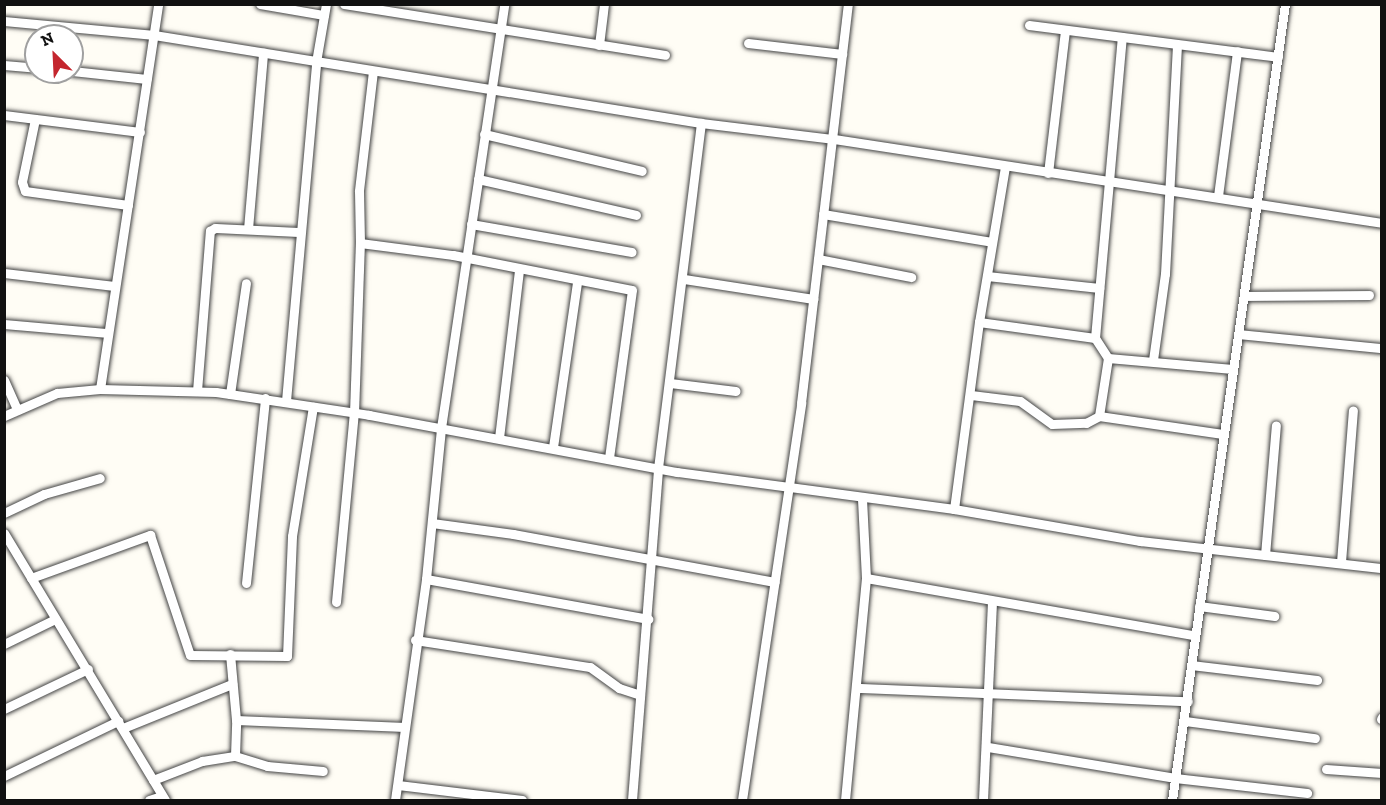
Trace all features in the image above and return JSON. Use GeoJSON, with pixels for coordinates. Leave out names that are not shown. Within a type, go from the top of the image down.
{"type":"FeatureCollection","features":[{"type":"Feature","properties":{"kind":"street"},"geometry":{"type":"LineString","coordinates":[[100,389],[106,333],[140,132],[158,4]]}},
{"type":"Feature","properties":{"kind":"street"},"geometry":{"type":"LineString","coordinates":[[260,4],[324,15]]}},
{"type":"Feature","properties":{"kind":"street"},"geometry":{"type":"LineString","coordinates":[[286,401],[316,62],[326,4]]}},
{"type":"Feature","properties":{"kind":"street"},"geometry":{"type":"LineString","coordinates":[[344,4],[665,55]]}},
{"type":"Feature","properties":{"kind":"street"},"geometry":{"type":"LineString","coordinates":[[395,801],[415,640],[426,579],[441,428],[504,4]]}},
{"type":"Feature","properties":{"kind":"street"},"geometry":{"type":"LineString","coordinates":[[599,45],[604,4]]}},
{"type":"Feature","properties":{"kind":"street"},"geometry":{"type":"LineString","coordinates":[[742,801],[790,486],[834,139],[848,4]]}},
{"type":"Feature","properties":{"kind":"street"},"geometry":{"type":"LineString","coordinates":[[1172,801],[1188,701],[1193,635],[1210,550],[1223,435],[1245,296],[1285,4]]}},
{"type":"Feature","properties":{"kind":"street"},"geometry":{"type":"LineString","coordinates":[[4,21],[154,35],[701,123],[834,139],[1048,173],[1258,201],[1382,223]]}},
{"type":"Feature","properties":{"kind":"street"},"geometry":{"type":"LineString","coordinates":[[1029,26],[1278,57]]}},
{"type":"Feature","properties":{"kind":"street"},"geometry":{"type":"LineString","coordinates":[[1048,173],[1065,30]]}},
{"type":"Feature","properties":{"kind":"street"},"geometry":{"type":"LineString","coordinates":[[1099,417],[1108,358],[1095,338],[1107,180],[1122,37]]}},
{"type":"Feature","properties":{"kind":"street"},"geometry":{"type":"LineString","coordinates":[[748,43],[842,54]]}},
{"type":"Feature","properties":{"kind":"street"},"geometry":{"type":"LineString","coordinates":[[1153,360],[1170,189],[1177,44]]}},
{"type":"Feature","properties":{"kind":"street"},"geometry":{"type":"LineString","coordinates":[[1218,196],[1237,51]]}},
{"type":"Feature","properties":{"kind":"street"},"geometry":{"type":"LineString","coordinates":[[248,229],[263,53]]}},
{"type":"Feature","properties":{"kind":"street"},"geometry":{"type":"LineString","coordinates":[[4,65],[24,67]]}},
{"type":"Feature","properties":{"kind":"street"},"geometry":{"type":"LineString","coordinates":[[336,602],[354,413],[360,243],[359,191],[372,71]]}},
{"type":"Feature","properties":{"kind":"street"},"geometry":{"type":"LineString","coordinates":[[84,72],[147,79]]}},
{"type":"Feature","properties":{"kind":"street"},"geometry":{"type":"LineString","coordinates":[[4,115],[140,132]]}},
{"type":"Feature","properties":{"kind":"street"},"geometry":{"type":"LineString","coordinates":[[35,119],[22,182],[25,191],[128,205]]}},
{"type":"Feature","properties":{"kind":"street"},"geometry":{"type":"LineString","coordinates":[[632,801],[658,468],[684,279],[701,123]]}},
{"type":"Feature","properties":{"kind":"street"},"geometry":{"type":"LineString","coordinates":[[484,134],[642,171]]}},
{"type":"Feature","properties":{"kind":"street"},"geometry":{"type":"LineString","coordinates":[[954,509],[971,395],[979,321],[1005,166]]}},
{"type":"Feature","properties":{"kind":"street"},"geometry":{"type":"LineString","coordinates":[[478,179],[636,215]]}},
{"type":"Feature","properties":{"kind":"street"},"geometry":{"type":"LineString","coordinates":[[823,214],[992,242]]}},
{"type":"Feature","properties":{"kind":"street"},"geometry":{"type":"LineString","coordinates":[[471,224],[632,252]]}},
{"type":"Feature","properties":{"kind":"street"},"geometry":{"type":"LineString","coordinates":[[197,391],[210,231],[248,229],[300,232]]}},
{"type":"Feature","properties":{"kind":"street"},"geometry":{"type":"LineString","coordinates":[[360,243],[465,259],[577,282],[629,288],[633,293],[609,457]]}},
{"type":"Feature","properties":{"kind":"street"},"geometry":{"type":"LineString","coordinates":[[818,259],[911,277]]}},
{"type":"Feature","properties":{"kind":"street"},"geometry":{"type":"LineString","coordinates":[[498,438],[519,270]]}},
{"type":"Feature","properties":{"kind":"street"},"geometry":{"type":"LineString","coordinates":[[4,273],[114,286]]}},
{"type":"Feature","properties":{"kind":"street"},"geometry":{"type":"LineString","coordinates":[[987,276],[1099,288]]}},
{"type":"Feature","properties":{"kind":"street"},"geometry":{"type":"LineString","coordinates":[[684,279],[813,299]]}},
{"type":"Feature","properties":{"kind":"street"},"geometry":{"type":"LineString","coordinates":[[553,447],[577,282]]}},
{"type":"Feature","properties":{"kind":"street"},"geometry":{"type":"LineString","coordinates":[[230,394],[246,283]]}},
{"type":"Feature","properties":{"kind":"street"},"geometry":{"type":"LineString","coordinates":[[1245,296],[1370,294]]}},
{"type":"Feature","properties":{"kind":"street"},"geometry":{"type":"LineString","coordinates":[[979,321],[1095,338]]}},
{"type":"Feature","properties":{"kind":"street"},"geometry":{"type":"LineString","coordinates":[[4,324],[106,333]]}},
{"type":"Feature","properties":{"kind":"street"},"geometry":{"type":"LineString","coordinates":[[1238,334],[1382,348]]}},
{"type":"Feature","properties":{"kind":"street"},"geometry":{"type":"LineString","coordinates":[[1108,358],[1153,360],[1233,369]]}},
{"type":"Feature","properties":{"kind":"street"},"geometry":{"type":"LineString","coordinates":[[4,380],[16,409]]}},
{"type":"Feature","properties":{"kind":"street"},"geometry":{"type":"LineString","coordinates":[[670,383],[736,391]]}},
{"type":"Feature","properties":{"kind":"street"},"geometry":{"type":"LineString","coordinates":[[4,416],[57,393],[100,389],[230,394],[286,401],[553,447],[658,468],[790,486],[862,499],[954,509],[1210,550],[1382,568]]}},
{"type":"Feature","properties":{"kind":"street"},"geometry":{"type":"LineString","coordinates":[[971,395],[1020,401],[1052,424],[1078,424],[1099,417],[1223,435]]}},
{"type":"Feature","properties":{"kind":"street"},"geometry":{"type":"LineString","coordinates":[[246,583],[265,398]]}},
{"type":"Feature","properties":{"kind":"street"},"geometry":{"type":"LineString","coordinates":[[31,578],[150,535],[190,655],[287,656],[292,536],[313,407]]}},
{"type":"Feature","properties":{"kind":"street"},"geometry":{"type":"LineString","coordinates":[[1341,562],[1353,410]]}},
{"type":"Feature","properties":{"kind":"street"},"geometry":{"type":"LineString","coordinates":[[1265,555],[1276,425]]}},
{"type":"Feature","properties":{"kind":"street"},"geometry":{"type":"LineString","coordinates":[[4,513],[44,494],[100,478]]}},
{"type":"Feature","properties":{"kind":"street"},"geometry":{"type":"LineString","coordinates":[[845,801],[859,688],[866,578],[862,499]]}},
{"type":"Feature","properties":{"kind":"street"},"geometry":{"type":"LineString","coordinates":[[432,523],[775,582]]}},
{"type":"Feature","properties":{"kind":"street"},"geometry":{"type":"LineString","coordinates":[[4,533],[55,619],[88,669],[163,798],[149,801]]}},
{"type":"Feature","properties":{"kind":"street"},"geometry":{"type":"LineString","coordinates":[[866,578],[992,602],[1193,635]]}},
{"type":"Feature","properties":{"kind":"street"},"geometry":{"type":"LineString","coordinates":[[426,579],[648,619]]}},
{"type":"Feature","properties":{"kind":"street"},"geometry":{"type":"LineString","coordinates":[[983,801],[988,747],[992,602]]}},
{"type":"Feature","properties":{"kind":"street"},"geometry":{"type":"LineString","coordinates":[[1199,606],[1274,616]]}},
{"type":"Feature","properties":{"kind":"street"},"geometry":{"type":"LineString","coordinates":[[4,644],[55,619]]}},
{"type":"Feature","properties":{"kind":"street"},"geometry":{"type":"LineString","coordinates":[[415,640],[590,667],[619,688],[639,694]]}},
{"type":"Feature","properties":{"kind":"street"},"geometry":{"type":"LineString","coordinates":[[230,654],[236,720],[235,756]]}},
{"type":"Feature","properties":{"kind":"street"},"geometry":{"type":"LineString","coordinates":[[1191,665],[1317,680]]}},
{"type":"Feature","properties":{"kind":"street"},"geometry":{"type":"LineString","coordinates":[[4,709],[88,669]]}},
{"type":"Feature","properties":{"kind":"street"},"geometry":{"type":"LineString","coordinates":[[4,776],[120,725],[232,684]]}},
{"type":"Feature","properties":{"kind":"street"},"geometry":{"type":"LineString","coordinates":[[859,688],[1188,701]]}},
{"type":"Feature","properties":{"kind":"street"},"geometry":{"type":"LineString","coordinates":[[236,720],[405,727]]}},
{"type":"Feature","properties":{"kind":"street"},"geometry":{"type":"LineString","coordinates":[[1185,721],[1315,738]]}},
{"type":"Feature","properties":{"kind":"street"},"geometry":{"type":"LineString","coordinates":[[988,747],[1175,778],[1307,793]]}},
{"type":"Feature","properties":{"kind":"street"},"geometry":{"type":"LineString","coordinates":[[153,780],[202,761],[235,756],[267,766],[323,771]]}},
{"type":"Feature","properties":{"kind":"street"},"geometry":{"type":"LineString","coordinates":[[1326,769],[1382,773]]}},
{"type":"Feature","properties":{"kind":"street"},"geometry":{"type":"LineString","coordinates":[[398,785],[522,801]]}}]}
